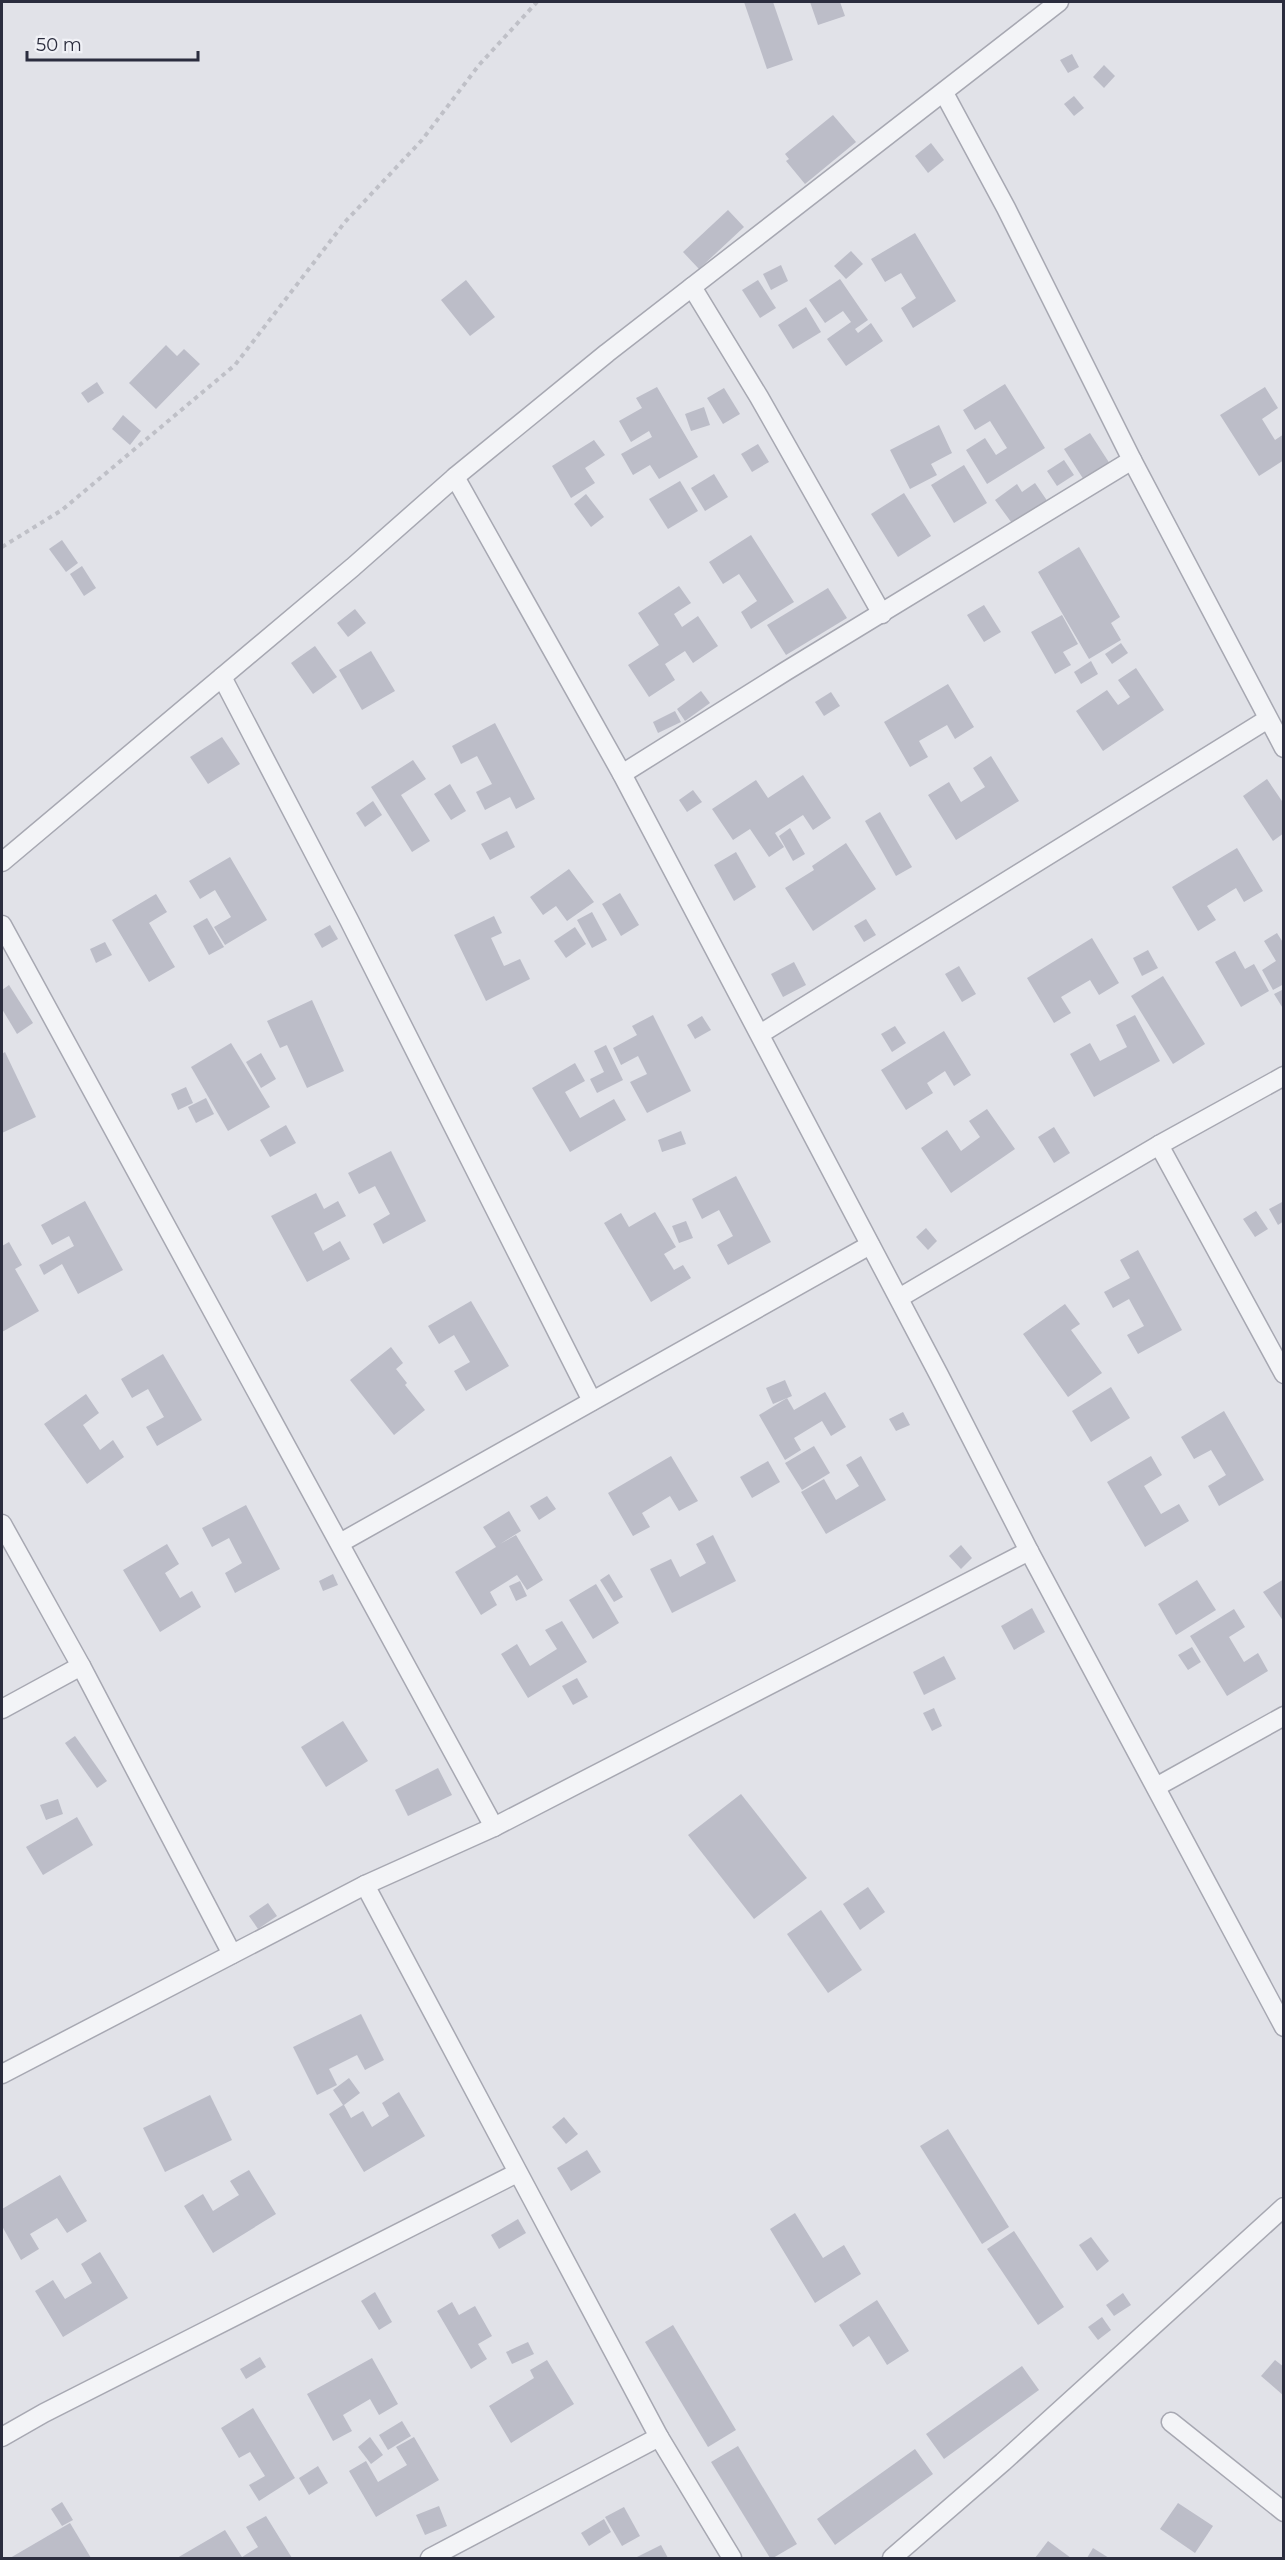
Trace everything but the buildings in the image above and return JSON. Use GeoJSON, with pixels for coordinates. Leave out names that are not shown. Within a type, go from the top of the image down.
{"type":"FeatureCollection","features":[{"type":"Feature","properties":{"kind":"street"},"geometry":{"type":"LineString","coordinates":[[2,862],[353,567],[455,477],[856,157],[944,93],[1059,2]]}},
{"type":"Feature","properties":{"kind":"street"},"geometry":{"type":"LineString","coordinates":[[944,93],[1006,208],[1132,460],[1284,748]]}},
{"type":"Feature","properties":{"kind":"street"},"geometry":{"type":"LineString","coordinates":[[692,287],[759,397],[882,614]]}},
{"type":"Feature","properties":{"kind":"street"},"geometry":{"type":"LineString","coordinates":[[622,774],[1132,460]]}},
{"type":"Feature","properties":{"kind":"street"},"geometry":{"type":"LineString","coordinates":[[455,477],[622,774],[899,1298],[1029,1551],[1284,2027]]}},
{"type":"Feature","properties":{"kind":"street"},"geometry":{"type":"LineString","coordinates":[[222,677],[354,930],[592,1401]]}},
{"type":"Feature","properties":{"kind":"street"},"geometry":{"type":"LineString","coordinates":[[760,1034],[1268,719]]}},
{"type":"Feature","properties":{"kind":"street"},"geometry":{"type":"LineString","coordinates":[[2,925],[494,1827]]}},
{"type":"Feature","properties":{"kind":"street"},"geometry":{"type":"LineString","coordinates":[[899,1298],[1159,1145],[1284,1076]]}},
{"type":"Feature","properties":{"kind":"street"},"geometry":{"type":"LineString","coordinates":[[1159,1145],[1284,1374]]}},
{"type":"Feature","properties":{"kind":"street"},"geometry":{"type":"LineString","coordinates":[[340,1543],[870,1245]]}},
{"type":"Feature","properties":{"kind":"street"},"geometry":{"type":"LineString","coordinates":[[2,1524],[81,1666],[232,1954]]}},
{"type":"Feature","properties":{"kind":"street"},"geometry":{"type":"LineString","coordinates":[[2,2074],[365,1885],[494,1827],[1029,1551]]}},
{"type":"Feature","properties":{"kind":"street"},"geometry":{"type":"LineString","coordinates":[[2,1709],[81,1666]]}},
{"type":"Feature","properties":{"kind":"street"},"geometry":{"type":"LineString","coordinates":[[1156,1787],[1284,1716]]}},
{"type":"Feature","properties":{"kind":"street"},"geometry":{"type":"LineString","coordinates":[[365,1885],[659,2437],[732,2559]]}},
{"type":"Feature","properties":{"kind":"street"},"geometry":{"type":"LineString","coordinates":[[2,2437],[54,2408],[517,2173]]}},
{"type":"Feature","properties":{"kind":"street"},"geometry":{"type":"LineString","coordinates":[[892,2559],[1090,2384],[1284,2207]]}},
{"type":"Feature","properties":{"kind":"street"},"geometry":{"type":"LineString","coordinates":[[1171,2422],[1284,2512]]}},
{"type":"Feature","properties":{"kind":"street"},"geometry":{"type":"LineString","coordinates":[[430,2559],[659,2437]]}},
{"type":"Feature","properties":{"kind":"path"},"geometry":{"type":"LineString","coordinates":[[2,547],[62,510],[235,365],[345,222],[422,140],[479,65],[537,2]]}}]}
